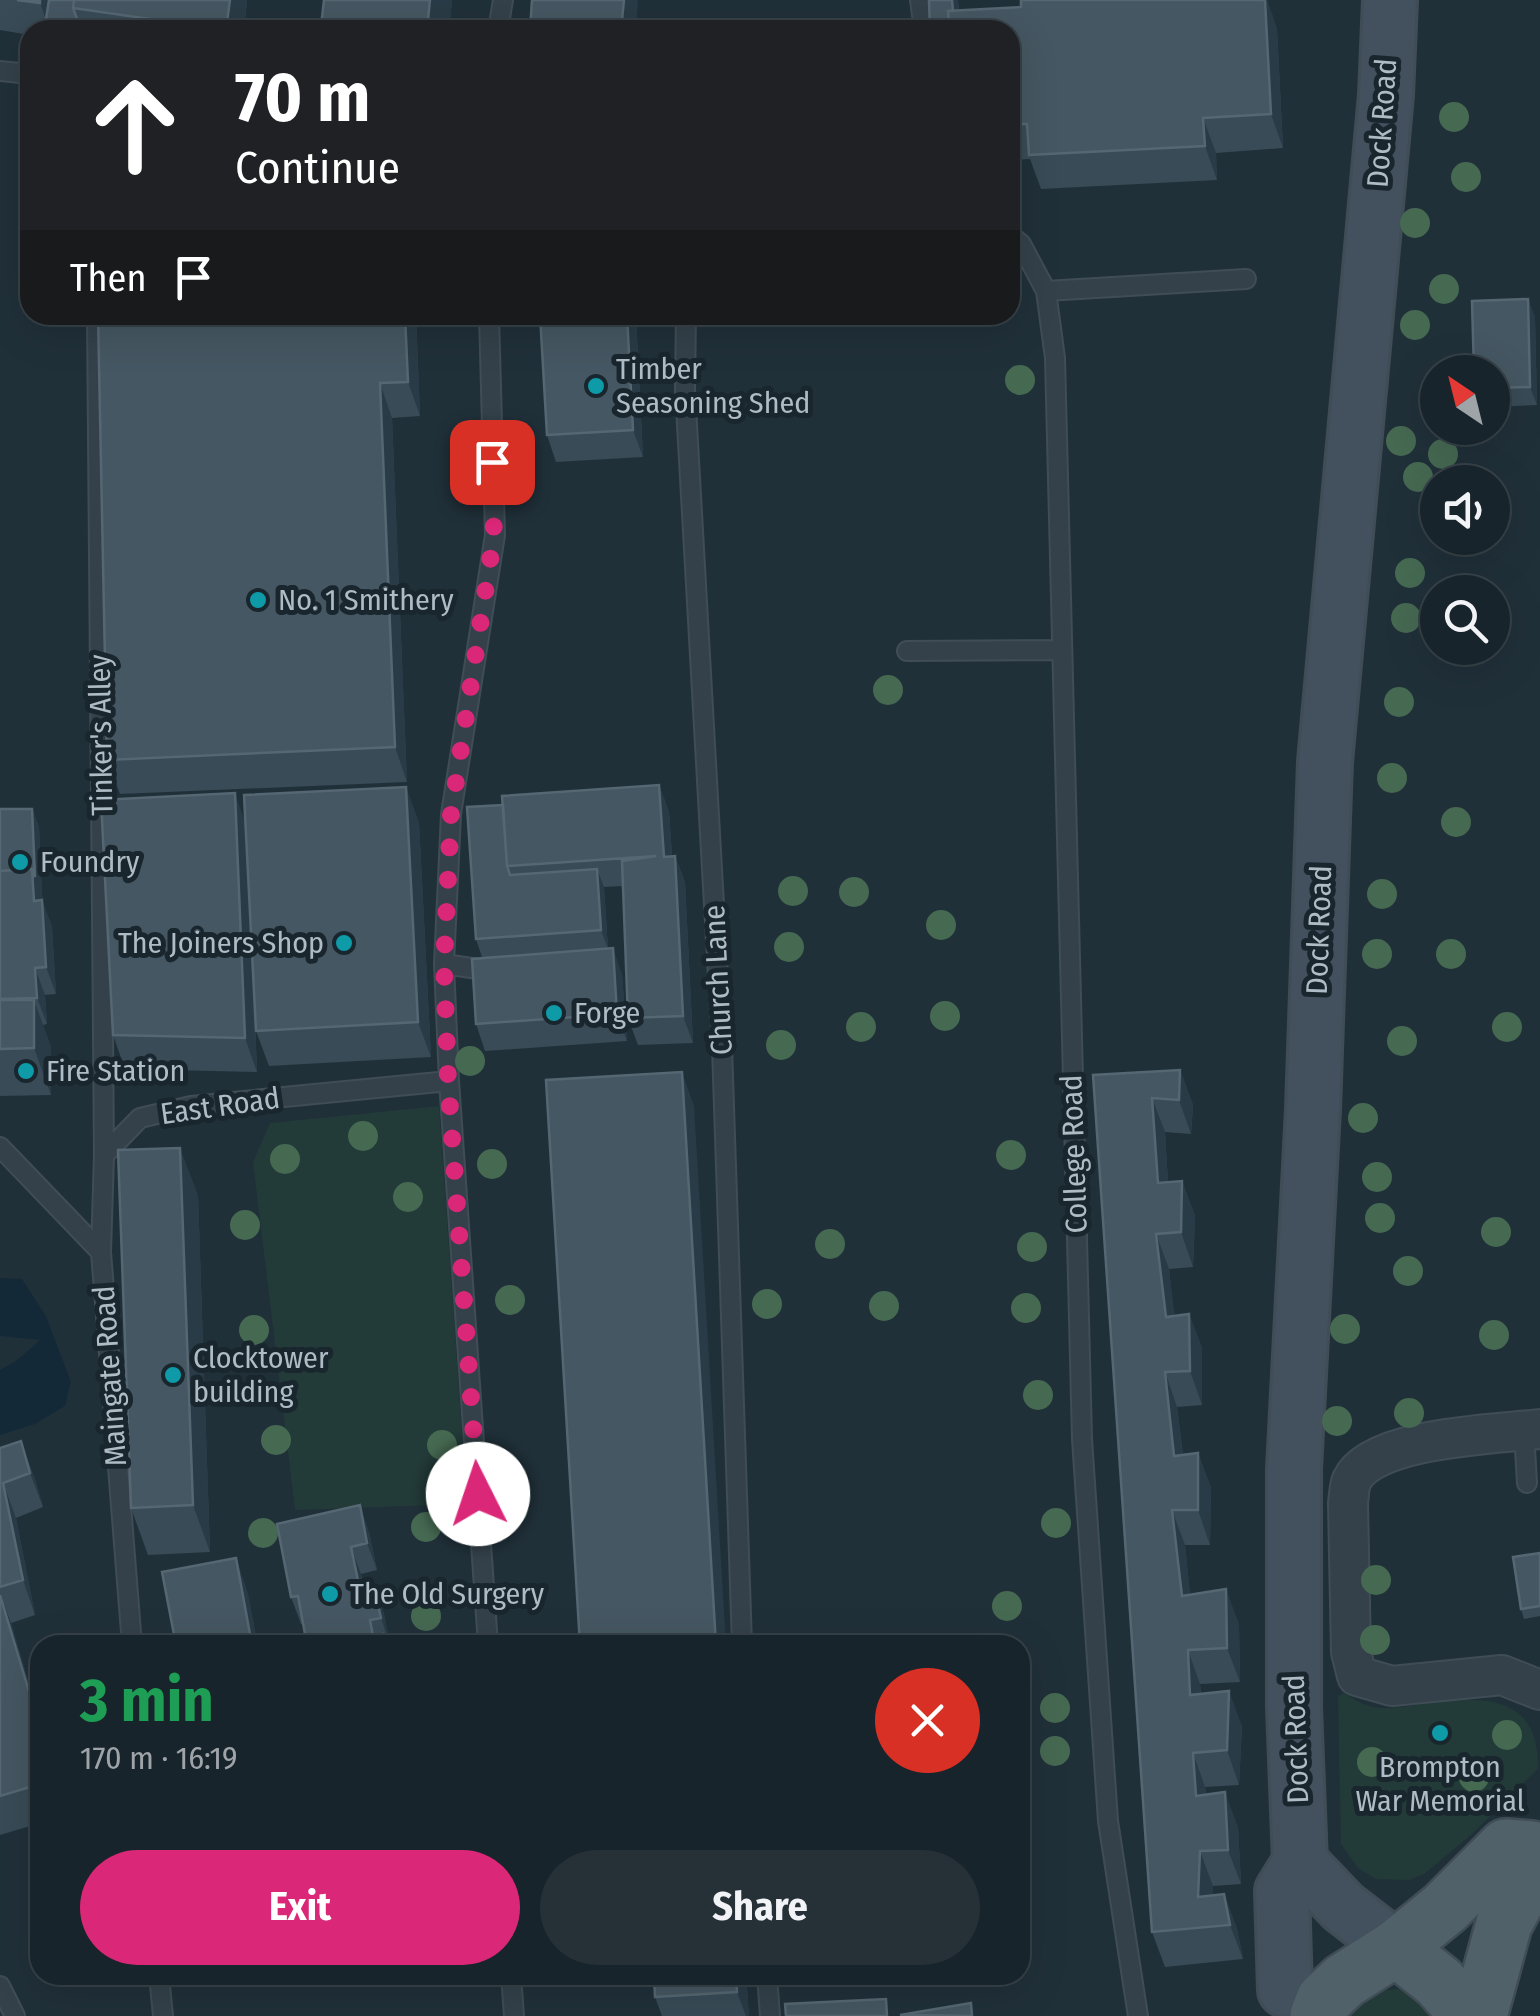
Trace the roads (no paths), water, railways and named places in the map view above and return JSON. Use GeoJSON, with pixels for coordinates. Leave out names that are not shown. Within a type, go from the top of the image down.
{"type":"FeatureCollection","features":[{"type":"Feature","properties":{"kind":"main road"},"geometry":{"type":"LineString","coordinates":[[1296,2009],[1324,2000],[1344,1980],[1396,1948],[1445,1908],[1506,1848],[1535,1844],[1534,1868],[1504,1924],[1479,2016]]}},
{"type":"Feature","properties":{"kind":"main road"},"geometry":{"type":"LineString","coordinates":[[1396,1948],[1439,1982],[1469,2016]]}},
{"type":"Feature","properties":{"kind":"street","name":"Dock Road"},"geometry":{"type":"LineString","coordinates":[[1296,2009],[1282,1891],[1300,1862],[1294,1708],[1294,1469],[1313,1109],[1325,762],[1386,95],[1390,0]]}},
{"type":"Feature","properties":{"kind":"street"},"geometry":{"type":"LineString","coordinates":[[1532,1430],[1416,1443],[1374,1459],[1352,1479],[1348,1503],[1351,1652],[1357,1676],[1392,1686],[1502,1676],[1540,1690]]}},
{"type":"Feature","properties":{"kind":"street"},"geometry":{"type":"LineString","coordinates":[[1300,1862],[1342,1907],[1396,1948]]}},
{"type":"Feature","properties":{"kind":"lane"},"geometry":{"type":"LineString","coordinates":[[1020,244],[1046,290],[1246,279]]}},
{"type":"Feature","properties":{"kind":"lane","name":"College Road"},"geometry":{"type":"LineString","coordinates":[[1046,290],[1055,358],[1082,1439],[1108,1820],[1138,2016]]}},
{"type":"Feature","properties":{"kind":"lane","name":"Tinker's Alley"},"geometry":{"type":"LineString","coordinates":[[97,325],[104,1155]]}},
{"type":"Feature","properties":{"kind":"lane"},"geometry":{"type":"LineString","coordinates":[[487,1635],[448,1081],[444,964],[451,814],[494,535],[489,325]]}},
{"type":"Feature","properties":{"kind":"lane","name":"Church Lane"},"geometry":{"type":"LineString","coordinates":[[686,325],[685,389],[722,1047],[742,1635]]}},
{"type":"Feature","properties":{"kind":"lane"},"geometry":{"type":"LineString","coordinates":[[907,651],[1062,650]]}},
{"type":"Feature","properties":{"kind":"lane"},"geometry":{"type":"LineString","coordinates":[[444,964],[484,972],[520,968]]}},
{"type":"Feature","properties":{"kind":"lane","name":"East Road"},"geometry":{"type":"LineString","coordinates":[[104,1155],[140,1118],[191,1106],[448,1081]]}},
{"type":"Feature","properties":{"kind":"lane","name":"Maingate Road"},"geometry":{"type":"LineString","coordinates":[[0,1147],[101,1252],[131,1635]]}},
{"type":"Feature","properties":{"kind":"lane"},"geometry":{"type":"LineString","coordinates":[[101,1252],[104,1155]]}},
{"type":"Feature","properties":{"kind":"lane"},"geometry":{"type":"LineString","coordinates":[[1527,1483],[1532,1430]]}},
{"type":"Feature","properties":{"kind":"lane"},"geometry":{"type":"LineString","coordinates":[[160,1985],[162,2016]]}},
{"type":"Feature","properties":{"kind":"lane"},"geometry":{"type":"LineString","coordinates":[[512,1985],[514,2016]]}},
{"type":"Feature","properties":{"kind":"lane"},"geometry":{"type":"LineString","coordinates":[[767,1985],[770,2016]]}},
{"type":"Feature","properties":{"kind":"lane"},"geometry":{"type":"LineString","coordinates":[[0,1986],[15,2016]]}},
{"type":"Feature","properties":{"kind":"water"},"geometry":{"type":"Polygon","coordinates":[[[0,1278],[22,1279],[46,1316],[71,1382],[65,1406],[35,1424],[0,1435],[0,1370],[40,1340],[0,1336],[0,1278]]]}},
{"type":"Feature","properties":{"kind":"place","name":"Timber Seasoning Shed"},"geometry":{"type":"Point","coordinates":[596,386]}},
{"type":"Feature","properties":{"kind":"place","name":"No. 1 Smithery"},"geometry":{"type":"Point","coordinates":[258,600]}},
{"type":"Feature","properties":{"kind":"place","name":"Foundry"},"geometry":{"type":"Point","coordinates":[20,862]}},
{"type":"Feature","properties":{"kind":"place","name":"The Joiners Shop"},"geometry":{"type":"Point","coordinates":[344,943]}},
{"type":"Feature","properties":{"kind":"place","name":"Forge"},"geometry":{"type":"Point","coordinates":[554,1013]}},
{"type":"Feature","properties":{"kind":"place","name":"Fire Station"},"geometry":{"type":"Point","coordinates":[26,1071]}},
{"type":"Feature","properties":{"kind":"place","name":"Clocktower building"},"geometry":{"type":"Point","coordinates":[173,1375]}},
{"type":"Feature","properties":{"kind":"place","name":"The Old Surgery"},"geometry":{"type":"Point","coordinates":[330,1594]}},
{"type":"Feature","properties":{"kind":"place","name":"Brompton War Memorial"},"geometry":{"type":"Point","coordinates":[1440,1733]}}]}
